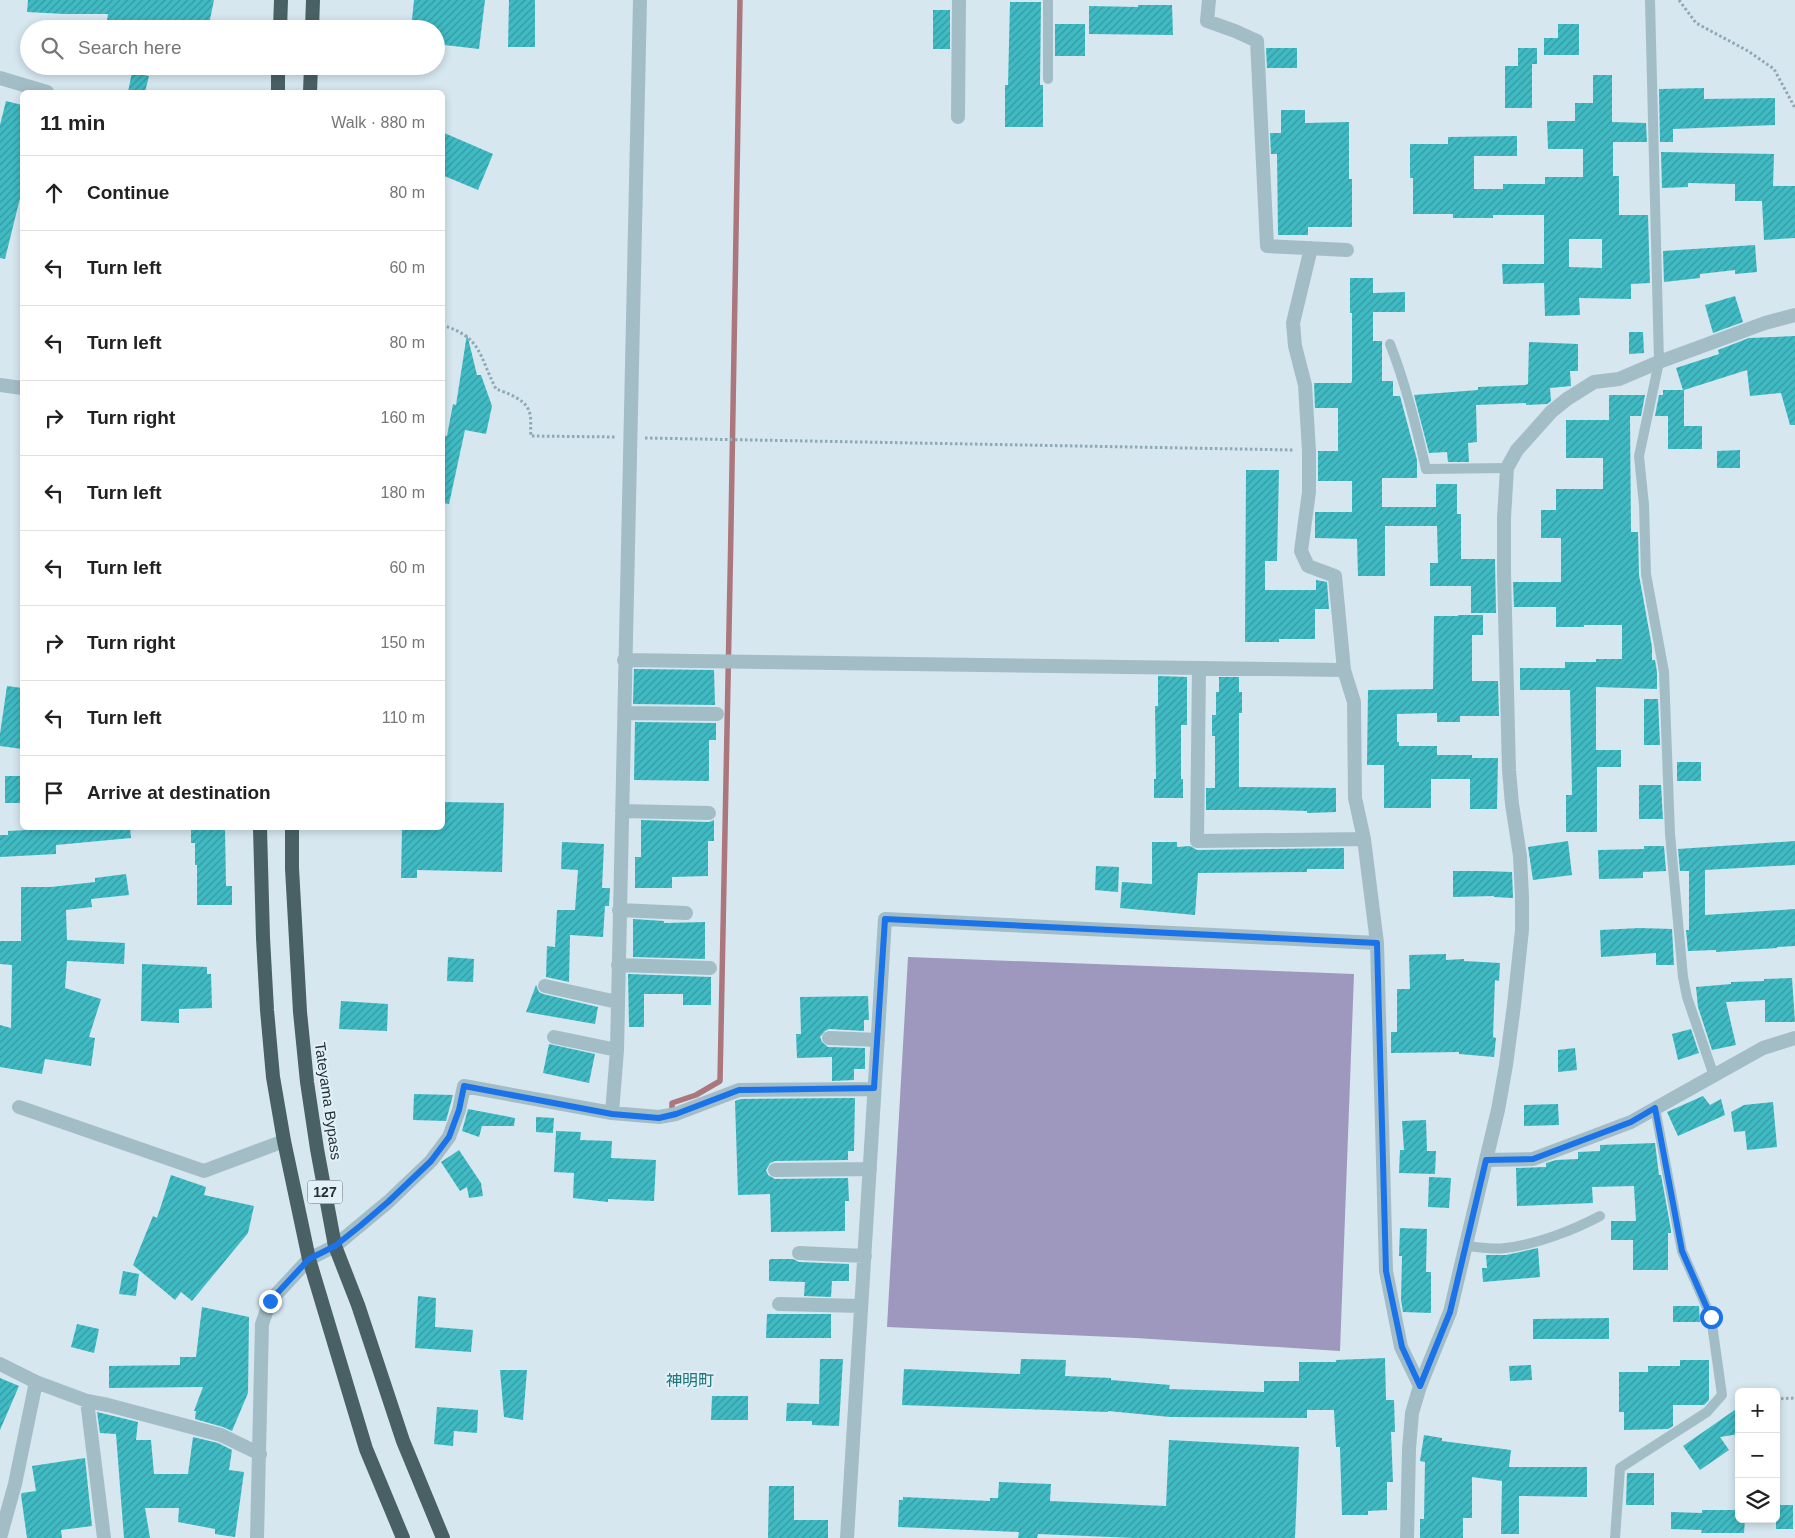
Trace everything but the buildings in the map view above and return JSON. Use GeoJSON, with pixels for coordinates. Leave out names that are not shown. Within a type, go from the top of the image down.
{"type":"FeatureCollection","features":[{"type":"Feature","properties":{"kind":"highway"},"geometry":{"type":"LineString","coordinates":[[280,20],[281,0]]}},
{"type":"Feature","properties":{"kind":"highway"},"geometry":{"type":"LineString","coordinates":[[312,20],[313,0]]}},
{"type":"Feature","properties":{"kind":"highway"},"geometry":{"type":"LineString","coordinates":[[278,75],[278,90]]}},
{"type":"Feature","properties":{"kind":"highway"},"geometry":{"type":"LineString","coordinates":[[310,90],[311,75]]}},
{"type":"Feature","properties":{"kind":"highway","name":"127"},"geometry":{"type":"LineString","coordinates":[[260,830],[267,1010],[273,1077],[284,1141],[309,1259],[366,1450],[403,1538]]}},
{"type":"Feature","properties":{"kind":"highway","name":"Tateyama Bypass"},"geometry":{"type":"LineString","coordinates":[[292,830],[292,868],[300,1012],[307,1082],[335,1246],[358,1305],[402,1441],[443,1538]]}},
{"type":"Feature","properties":{"kind":"street"},"geometry":{"type":"LineString","coordinates":[[612,1114],[616,1050],[625,713],[624,660],[631,438],[640,0]]}},
{"type":"Feature","properties":{"kind":"street"},"geometry":{"type":"LineString","coordinates":[[958,117],[959,0]]}},
{"type":"Feature","properties":{"kind":"street"},"geometry":{"type":"LineString","coordinates":[[1209,0],[1207,21],[1256,41],[1266,246],[1347,250]]}},
{"type":"Feature","properties":{"kind":"street"},"geometry":{"type":"LineString","coordinates":[[0,78],[41,90]]}},
{"type":"Feature","properties":{"kind":"street"},"geometry":{"type":"LineString","coordinates":[[1311,248],[1293,323],[1295,346],[1305,385],[1309,451],[1309,492],[1301,551],[1308,566],[1335,576],[1344,670],[1354,702],[1355,798],[1364,839],[1377,943],[1386,1271],[1402,1347],[1420,1386]]}},
{"type":"Feature","properties":{"kind":"street"},"geometry":{"type":"LineString","coordinates":[[1407,1538],[1412,1413],[1420,1386],[1450,1312],[1498,1110],[1514,1006],[1522,930],[1520,856],[1509,770],[1504,573],[1504,510],[1507,468],[1512,458],[1529,436],[1567,399],[1594,382],[1619,379],[1659,362],[1795,315]]}},
{"type":"Feature","properties":{"kind":"street"},"geometry":{"type":"LineString","coordinates":[[0,385],[20,388]]}},
{"type":"Feature","properties":{"kind":"street"},"geometry":{"type":"LineString","coordinates":[[624,660],[1344,670]]}},
{"type":"Feature","properties":{"kind":"street"},"geometry":{"type":"LineString","coordinates":[[1200,668],[1197,841],[1364,839]]}},
{"type":"Feature","properties":{"kind":"street"},"geometry":{"type":"LineString","coordinates":[[625,713],[717,714]]}},
{"type":"Feature","properties":{"kind":"street"},"geometry":{"type":"LineString","coordinates":[[622,811],[710,813]]}},
{"type":"Feature","properties":{"kind":"street"},"geometry":{"type":"LineString","coordinates":[[619,910],[686,913]]}},
{"type":"Feature","properties":{"kind":"street"},"geometry":{"type":"LineString","coordinates":[[847,1538],[885,919],[1377,943]]}},
{"type":"Feature","properties":{"kind":"street"},"geometry":{"type":"LineString","coordinates":[[618,965],[710,968]]}},
{"type":"Feature","properties":{"kind":"street"},"geometry":{"type":"LineString","coordinates":[[545,986],[616,1002]]}},
{"type":"Feature","properties":{"kind":"street"},"geometry":{"type":"LineString","coordinates":[[554,1037],[616,1050]]}},
{"type":"Feature","properties":{"kind":"street"},"geometry":{"type":"LineString","coordinates":[[829,1038],[878,1040]]}},
{"type":"Feature","properties":{"kind":"street"},"geometry":{"type":"LineString","coordinates":[[1486,1160],[1533,1159],[1631,1122],[1764,1048],[1795,1038]]}},
{"type":"Feature","properties":{"kind":"street"},"geometry":{"type":"LineString","coordinates":[[257,1538],[262,1324],[270,1301],[309,1259],[335,1246],[388,1202],[431,1161],[449,1137],[459,1110],[464,1086],[612,1114],[668,1117],[739,1090],[874,1088]]}},
{"type":"Feature","properties":{"kind":"street"},"geometry":{"type":"LineString","coordinates":[[18,1107],[204,1171],[284,1141]]}},
{"type":"Feature","properties":{"kind":"street"},"geometry":{"type":"LineString","coordinates":[[775,1170],[870,1170]]}},
{"type":"Feature","properties":{"kind":"street"},"geometry":{"type":"LineString","coordinates":[[799,1252],[865,1256]]}},
{"type":"Feature","properties":{"kind":"street"},"geometry":{"type":"LineString","coordinates":[[779,1304],[861,1306]]}},
{"type":"Feature","properties":{"kind":"street"},"geometry":{"type":"LineString","coordinates":[[0,1364],[36,1382],[87,1401],[220,1435],[260,1454]]}},
{"type":"Feature","properties":{"kind":"street"},"geometry":{"type":"LineString","coordinates":[[0,1538],[15,1484],[36,1382]]}},
{"type":"Feature","properties":{"kind":"street"},"geometry":{"type":"LineString","coordinates":[[87,1401],[104,1538]]}},
{"type":"Feature","properties":{"kind":"lane"},"geometry":{"type":"LineString","coordinates":[[1048,0],[1048,79]]}},
{"type":"Feature","properties":{"kind":"lane"},"geometry":{"type":"LineString","coordinates":[[1650,0],[1659,362],[1639,456],[1644,505],[1646,574],[1664,672],[1670,834],[1683,977],[1687,997],[1714,1076]]}},
{"type":"Feature","properties":{"kind":"lane"},"geometry":{"type":"LineString","coordinates":[[1390,344],[1404,379],[1426,469],[1507,468]]}},
{"type":"Feature","properties":{"kind":"lane"},"geometry":{"type":"LineString","coordinates":[[1614,1538],[1620,1468],[1707,1412],[1722,1395],[1711,1317],[1682,1251],[1655,1108]]}},
{"type":"Feature","properties":{"kind":"lane"},"geometry":{"type":"LineString","coordinates":[[1467,1246],[1503,1249],[1522,1246],[1582,1226],[1600,1216]]}},
{"type":"Feature","properties":{"kind":"path"},"geometry":{"type":"LineString","coordinates":[[1679,0],[1696,23],[1748,51],[1774,69],[1795,108]]}},
{"type":"Feature","properties":{"kind":"path"},"geometry":{"type":"LineString","coordinates":[[445,326],[459,330],[476,343],[496,389],[510,394],[523,403],[529,411],[531,436],[1309,451]]}},
{"type":"Feature","properties":{"kind":"path"},"geometry":{"type":"LineString","coordinates":[[1780,1399],[1795,1398]]}},
{"type":"Feature","properties":{"kind":"shaded area"},"geometry":{"type":"Polygon","coordinates":[[[908,957],[1354,974],[1340,1351],[1136,1338],[887,1327],[908,957]]]}},
{"type":"Feature","properties":{"kind":"waterway"},"geometry":{"type":"LineString","coordinates":[[672,1108],[672,1103],[696,1095],[720,1081],[740,0]]}},
{"type":"Feature","properties":{"kind":"district","name":"神明町"},"geometry":{"type":"Point","coordinates":[690,1380]}},
{"type":"Feature","properties":{"kind":"route"},"geometry":{"type":"LineString","coordinates":[[270,1301],[309,1259],[335,1246],[360,1226],[431,1161],[449,1137],[459,1110],[464,1086],[612,1114],[659,1118],[668,1117],[739,1090],[874,1088],[885,919],[1377,943],[1386,1271],[1402,1347],[1420,1386],[1450,1312],[1486,1160],[1533,1159],[1631,1122],[1655,1108],[1682,1251],[1711,1317]]}}]}
